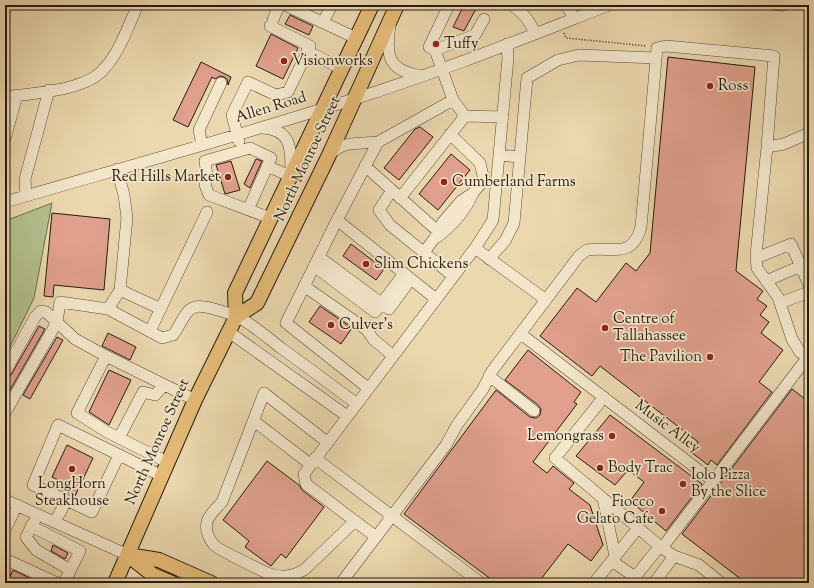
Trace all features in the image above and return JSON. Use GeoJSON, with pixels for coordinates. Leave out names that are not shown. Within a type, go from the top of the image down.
{"type":"FeatureCollection","features":[{"type":"Feature","properties":{"kind":"main road","name":"North Monroe Street"},"geometry":{"type":"LineString","coordinates":[[115,583],[194,400],[236,317],[235,293],[372,5]]}},
{"type":"Feature","properties":{"kind":"main road","name":"North Monroe Street"},"geometry":{"type":"LineString","coordinates":[[236,317],[257,303],[330,153],[397,5]]}},
{"type":"Feature","properties":{"kind":"main road"},"geometry":{"type":"LineString","coordinates":[[128,555],[154,575],[172,583]]}},
{"type":"Feature","properties":{"kind":"main road"},"geometry":{"type":"LineString","coordinates":[[128,555],[160,560],[211,583]]}},
{"type":"Feature","properties":{"kind":"street"},"geometry":{"type":"LineString","coordinates":[[5,97],[79,85],[98,74],[112,58],[138,5]]}},
{"type":"Feature","properties":{"kind":"street"},"geometry":{"type":"LineString","coordinates":[[242,151],[232,115],[248,82],[276,95],[288,92],[310,46],[271,23],[279,5]]}},
{"type":"Feature","properties":{"kind":"street"},"geometry":{"type":"LineString","coordinates":[[285,5],[356,38]]}},
{"type":"Feature","properties":{"kind":"street"},"geometry":{"type":"LineString","coordinates":[[323,22],[332,5]]}},
{"type":"Feature","properties":{"kind":"street"},"geometry":{"type":"LineString","coordinates":[[449,5],[429,47],[435,50],[453,100],[465,116]]}},
{"type":"Feature","properties":{"kind":"street"},"geometry":{"type":"LineString","coordinates":[[512,5],[528,19],[535,33]]}},
{"type":"Feature","properties":{"kind":"street"},"geometry":{"type":"LineString","coordinates":[[566,5],[574,18]]}},
{"type":"Feature","properties":{"kind":"street","name":"Allen Road"},"geometry":{"type":"LineString","coordinates":[[5,202],[355,99],[442,69],[574,18],[601,6]]}},
{"type":"Feature","properties":{"kind":"street"},"geometry":{"type":"LineString","coordinates":[[391,19],[388,45],[392,61],[401,71],[422,76]]}},
{"type":"Feature","properties":{"kind":"street"},"geometry":{"type":"LineString","coordinates":[[435,50],[475,35],[484,19]]}},
{"type":"Feature","properties":{"kind":"street"},"geometry":{"type":"LineString","coordinates":[[376,537],[306,484],[304,474],[475,248],[493,220],[508,58],[507,44]]}},
{"type":"Feature","properties":{"kind":"street"},"geometry":{"type":"LineString","coordinates":[[341,583],[446,445],[456,425],[482,390],[492,371],[583,252],[592,249],[614,250],[627,248],[637,239],[641,227],[654,58],[658,48],[666,46],[774,56],[756,268],[778,297],[792,339],[800,352],[808,358],[661,547],[632,580],[614,559],[602,498]]}},
{"type":"Feature","properties":{"kind":"street"},"geometry":{"type":"LineString","coordinates":[[307,51],[342,68]]}},
{"type":"Feature","properties":{"kind":"street"},"geometry":{"type":"LineString","coordinates":[[489,259],[505,241],[514,223],[527,78],[558,60],[579,55],[654,58]]}},
{"type":"Feature","properties":{"kind":"street"},"geometry":{"type":"LineString","coordinates":[[202,145],[199,130],[221,83]]}},
{"type":"Feature","properties":{"kind":"street"},"geometry":{"type":"LineString","coordinates":[[26,196],[25,179],[50,90]]}},
{"type":"Feature","properties":{"kind":"street"},"geometry":{"type":"LineString","coordinates":[[5,139],[17,95]]}},
{"type":"Feature","properties":{"kind":"street"},"geometry":{"type":"LineString","coordinates":[[330,153],[349,144],[378,142],[453,100]]}},
{"type":"Feature","properties":{"kind":"street"},"geometry":{"type":"LineString","coordinates":[[465,116],[503,117]]}},
{"type":"Feature","properties":{"kind":"street"},"geometry":{"type":"LineString","coordinates":[[453,276],[390,225],[379,210],[396,194],[465,116]]}},
{"type":"Feature","properties":{"kind":"street"},"geometry":{"type":"LineString","coordinates":[[260,127],[276,130],[285,137],[288,142],[291,156],[291,175],[267,166]]}},
{"type":"Feature","properties":{"kind":"street"},"geometry":{"type":"LineString","coordinates":[[767,148],[784,144],[809,133]]}},
{"type":"Feature","properties":{"kind":"street"},"geometry":{"type":"LineString","coordinates":[[424,252],[434,239],[443,222],[460,202],[473,193],[484,180],[480,163],[450,134]]}},
{"type":"Feature","properties":{"kind":"street"},"geometry":{"type":"LineString","coordinates":[[368,388],[286,323],[316,261],[378,142]]}},
{"type":"Feature","properties":{"kind":"street"},"geometry":{"type":"LineString","coordinates":[[248,210],[271,158],[250,148],[205,161],[207,176],[205,185],[209,195],[248,210],[270,218]]}},
{"type":"Feature","properties":{"kind":"street"},"geometry":{"type":"LineString","coordinates":[[499,155],[520,157]]}},
{"type":"Feature","properties":{"kind":"street"},"geometry":{"type":"LineString","coordinates":[[365,166],[433,227]]}},
{"type":"Feature","properties":{"kind":"street"},"geometry":{"type":"LineString","coordinates":[[108,309],[120,290],[127,218],[124,195],[117,169]]}},
{"type":"Feature","properties":{"kind":"street"},"geometry":{"type":"LineString","coordinates":[[150,332],[207,212]]}},
{"type":"Feature","properties":{"kind":"street"},"geometry":{"type":"LineString","coordinates":[[337,220],[436,299]]}},
{"type":"Feature","properties":{"kind":"street"},"geometry":{"type":"LineString","coordinates":[[756,258],[791,244],[809,285]]}},
{"type":"Feature","properties":{"kind":"street"},"geometry":{"type":"LineString","coordinates":[[475,248],[546,300]]}},
{"type":"Feature","properties":{"kind":"street"},"geometry":{"type":"LineString","coordinates":[[316,261],[388,309],[407,277]]}},
{"type":"Feature","properties":{"kind":"street"},"geometry":{"type":"LineString","coordinates":[[766,281],[801,266]]}},
{"type":"Feature","properties":{"kind":"street"},"geometry":{"type":"LineString","coordinates":[[304,286],[367,330],[373,339],[393,356]]}},
{"type":"Feature","properties":{"kind":"street"},"geometry":{"type":"LineString","coordinates":[[120,290],[161,309]]}},
{"type":"Feature","properties":{"kind":"street"},"geometry":{"type":"LineString","coordinates":[[780,303],[809,292]]}},
{"type":"Feature","properties":{"kind":"street"},"geometry":{"type":"LineString","coordinates":[[5,413],[57,322],[60,302],[108,309],[162,338],[167,338],[173,335],[178,330],[186,313],[191,308],[199,306],[236,317],[260,332],[357,404]]}},
{"type":"Feature","properties":{"kind":"street"},"geometry":{"type":"LineString","coordinates":[[5,372],[36,317],[41,311],[46,312],[75,339],[194,400]]}},
{"type":"Feature","properties":{"kind":"street"},"geometry":{"type":"LineString","coordinates":[[229,332],[347,416]]}},
{"type":"Feature","properties":{"kind":"street","name":"Music Alley"},"geometry":{"type":"LineString","coordinates":[[521,334],[713,481]]}},
{"type":"Feature","properties":{"kind":"street"},"geometry":{"type":"LineString","coordinates":[[106,356],[77,413],[107,432],[168,462]]}},
{"type":"Feature","properties":{"kind":"street"},"geometry":{"type":"LineString","coordinates":[[489,376],[534,411]]}},
{"type":"Feature","properties":{"kind":"street"},"geometry":{"type":"LineString","coordinates":[[119,438],[143,392],[156,395],[164,385]]}},
{"type":"Feature","properties":{"kind":"street"},"geometry":{"type":"LineString","coordinates":[[327,442],[264,393],[222,502],[210,514],[207,522],[209,537],[215,546],[275,576],[286,577],[304,570],[355,521]]}},
{"type":"Feature","properties":{"kind":"street"},"geometry":{"type":"LineString","coordinates":[[604,397],[555,458],[661,547],[674,556],[699,565],[721,583]]}},
{"type":"Feature","properties":{"kind":"street"},"geometry":{"type":"LineString","coordinates":[[254,421],[393,516],[481,583]]}},
{"type":"Feature","properties":{"kind":"street"},"geometry":{"type":"LineString","coordinates":[[119,455],[92,512],[33,485],[58,425],[162,476]]}},
{"type":"Feature","properties":{"kind":"street"},"geometry":{"type":"LineString","coordinates":[[5,500],[12,512]]}},
{"type":"Feature","properties":{"kind":"street"},"geometry":{"type":"LineString","coordinates":[[56,522],[66,501]]}},
{"type":"Feature","properties":{"kind":"street"},"geometry":{"type":"LineString","coordinates":[[12,512],[38,514],[128,555]]}},
{"type":"Feature","properties":{"kind":"street"},"geometry":{"type":"LineString","coordinates":[[5,530],[12,512]]}},
{"type":"Feature","properties":{"kind":"street"},"geometry":{"type":"LineString","coordinates":[[38,514],[26,537],[36,550],[70,570]]}},
{"type":"Feature","properties":{"kind":"street"},"geometry":{"type":"LineString","coordinates":[[32,526],[80,551],[64,583]]}},
{"type":"Feature","properties":{"kind":"street"},"geometry":{"type":"LineString","coordinates":[[594,583],[638,528]]}},
{"type":"Feature","properties":{"kind":"street"},"geometry":{"type":"LineString","coordinates":[[654,583],[674,556]]}},
{"type":"Feature","properties":{"kind":"street"},"geometry":{"type":"LineString","coordinates":[[5,563],[7,560],[57,583]]}},
{"type":"Feature","properties":{"kind":"path"},"geometry":{"type":"LineString","coordinates":[[564,32],[566,38],[647,46],[654,58]]}},
{"type":"Feature","properties":{"kind":"shaded area"},"geometry":{"type":"Polygon","coordinates":[[[727,5],[793,5],[791,8],[783,11],[727,5]]]}},
{"type":"Feature","properties":{"kind":"shaded area"},"geometry":{"type":"Polygon","coordinates":[[[52,203],[34,298],[7,353],[5,352],[5,221],[52,203]]]}},
{"type":"Feature","properties":{"kind":"building"},"geometry":{"type":"Polygon","coordinates":[[[464,5],[478,5],[464,31],[453,27],[464,5]]]}},
{"type":"Feature","properties":{"kind":"building"},"geometry":{"type":"Polygon","coordinates":[[[290,15],[313,26],[309,35],[285,24],[290,15]]]}},
{"type":"Feature","properties":{"kind":"building"},"geometry":{"type":"Polygon","coordinates":[[[271,34],[298,48],[283,79],[256,66],[271,34]]]}},
{"type":"Feature","properties":{"kind":"building"},"geometry":{"type":"Polygon","coordinates":[[[668,57],[755,67],[736,271],[763,291],[757,299],[767,306],[760,315],[769,322],[761,333],[783,350],[759,382],[772,392],[717,465],[711,460],[708,465],[691,452],[698,442],[600,366],[592,376],[540,336],[577,288],[596,302],[626,263],[636,271],[650,253],[668,57]]]}},
{"type":"Feature","properties":{"kind":"building"},"geometry":{"type":"Polygon","coordinates":[[[201,62],[231,77],[228,85],[227,79],[224,77],[220,76],[215,79],[212,77],[188,127],[173,120],[201,62]]]}},
{"type":"Feature","properties":{"kind":"building","name":"Cumberland Farms"},"geometry":{"type":"Polygon","coordinates":[[[420,127],[433,137],[399,180],[384,168],[415,129],[420,127]]]}},
{"type":"Feature","properties":{"kind":"building","name":"Cumberland Farms"},"geometry":{"type":"Polygon","coordinates":[[[451,154],[470,170],[438,210],[419,194],[451,154]]]}},
{"type":"Feature","properties":{"kind":"building"},"geometry":{"type":"Polygon","coordinates":[[[256,159],[262,161],[250,188],[244,184],[256,159]]]}},
{"type":"Feature","properties":{"kind":"building","name":"Red Hills Market"},"geometry":{"type":"Polygon","coordinates":[[[231,161],[240,190],[225,194],[216,165],[231,161]]]}},
{"type":"Feature","properties":{"kind":"building"},"geometry":{"type":"Polygon","coordinates":[[[52,213],[110,219],[104,290],[54,285],[53,297],[44,296],[52,213]]]}},
{"type":"Feature","properties":{"kind":"building","name":"Slim Chickens"},"geometry":{"type":"Polygon","coordinates":[[[351,244],[384,269],[376,280],[343,256],[351,244]]]}},
{"type":"Feature","properties":{"kind":"building","name":"Culver's"},"geometry":{"type":"Polygon","coordinates":[[[320,306],[352,328],[341,344],[309,322],[320,306]]]}},
{"type":"Feature","properties":{"kind":"building"},"geometry":{"type":"Polygon","coordinates":[[[39,326],[45,329],[5,399],[5,379],[11,375],[39,326]]]}},
{"type":"Feature","properties":{"kind":"building"},"geometry":{"type":"Polygon","coordinates":[[[108,333],[136,347],[130,360],[102,346],[108,333]]]}},
{"type":"Feature","properties":{"kind":"building"},"geometry":{"type":"Polygon","coordinates":[[[57,337],[63,340],[30,399],[23,395],[57,337]]]}},
{"type":"Feature","properties":{"kind":"building"},"geometry":{"type":"Polygon","coordinates":[[[528,350],[581,392],[574,402],[577,404],[533,462],[547,473],[553,466],[574,483],[569,489],[590,505],[603,545],[591,561],[568,544],[538,583],[496,583],[404,514],[496,390],[530,417],[536,418],[540,415],[541,409],[538,405],[505,380],[528,350]]]}},
{"type":"Feature","properties":{"kind":"building"},"geometry":{"type":"Polygon","coordinates":[[[109,370],[131,380],[109,425],[89,412],[109,370]]]}},
{"type":"Feature","properties":{"kind":"building"},"geometry":{"type":"Polygon","coordinates":[[[792,389],[809,402],[809,583],[746,583],[682,534],[792,389]]]}},
{"type":"Feature","properties":{"kind":"building"},"geometry":{"type":"Polygon","coordinates":[[[610,415],[702,484],[666,531],[630,501],[644,482],[628,470],[615,485],[576,456],[610,415]]]}},
{"type":"Feature","properties":{"kind":"building"},"geometry":{"type":"Polygon","coordinates":[[[67,445],[93,458],[75,496],[59,488],[62,482],[52,477],[67,445]]]}},
{"type":"Feature","properties":{"kind":"building"},"geometry":{"type":"Polygon","coordinates":[[[267,461],[299,485],[302,490],[324,507],[286,558],[281,554],[271,566],[245,547],[249,541],[223,520],[267,461]]]}},
{"type":"Feature","properties":{"kind":"building"},"geometry":{"type":"Polygon","coordinates":[[[53,545],[68,553],[65,559],[51,551],[53,545]]]}},
{"type":"Feature","properties":{"kind":"building"},"geometry":{"type":"Polygon","coordinates":[[[13,570],[40,583],[7,583],[13,570]]]}},
{"type":"Feature","properties":{"kind":"place","name":"Tuffy"},"geometry":{"type":"Point","coordinates":[436,44]}},
{"type":"Feature","properties":{"kind":"place","name":"Visionworks"},"geometry":{"type":"Point","coordinates":[284,61]}},
{"type":"Feature","properties":{"kind":"place","name":"Ross"},"geometry":{"type":"Point","coordinates":[710,86]}},
{"type":"Feature","properties":{"kind":"place","name":"Red Hills Market"},"geometry":{"type":"Point","coordinates":[228,177]}},
{"type":"Feature","properties":{"kind":"place","name":"Cumberland Farms"},"geometry":{"type":"Point","coordinates":[444,182]}},
{"type":"Feature","properties":{"kind":"place","name":"Slim Chickens"},"geometry":{"type":"Point","coordinates":[366,264]}},
{"type":"Feature","properties":{"kind":"place","name":"Culver's"},"geometry":{"type":"Point","coordinates":[331,325]}},
{"type":"Feature","properties":{"kind":"place","name":"Centre of Tallahassee"},"geometry":{"type":"Point","coordinates":[605,328]}},
{"type":"Feature","properties":{"kind":"place","name":"The Pavilion"},"geometry":{"type":"Point","coordinates":[710,357]}},
{"type":"Feature","properties":{"kind":"place","name":"Lemongrass"},"geometry":{"type":"Point","coordinates":[612,436]}},
{"type":"Feature","properties":{"kind":"place","name":"Body Trac"},"geometry":{"type":"Point","coordinates":[600,468]}},
{"type":"Feature","properties":{"kind":"place","name":"LongHorn Steakhouse"},"geometry":{"type":"Point","coordinates":[72,469]}},
{"type":"Feature","properties":{"kind":"place","name":"Iolo Pizza By the Slice"},"geometry":{"type":"Point","coordinates":[683,484]}},
{"type":"Feature","properties":{"kind":"place","name":"Fiocco Gelato Cafe"},"geometry":{"type":"Point","coordinates":[662,511]}}]}
